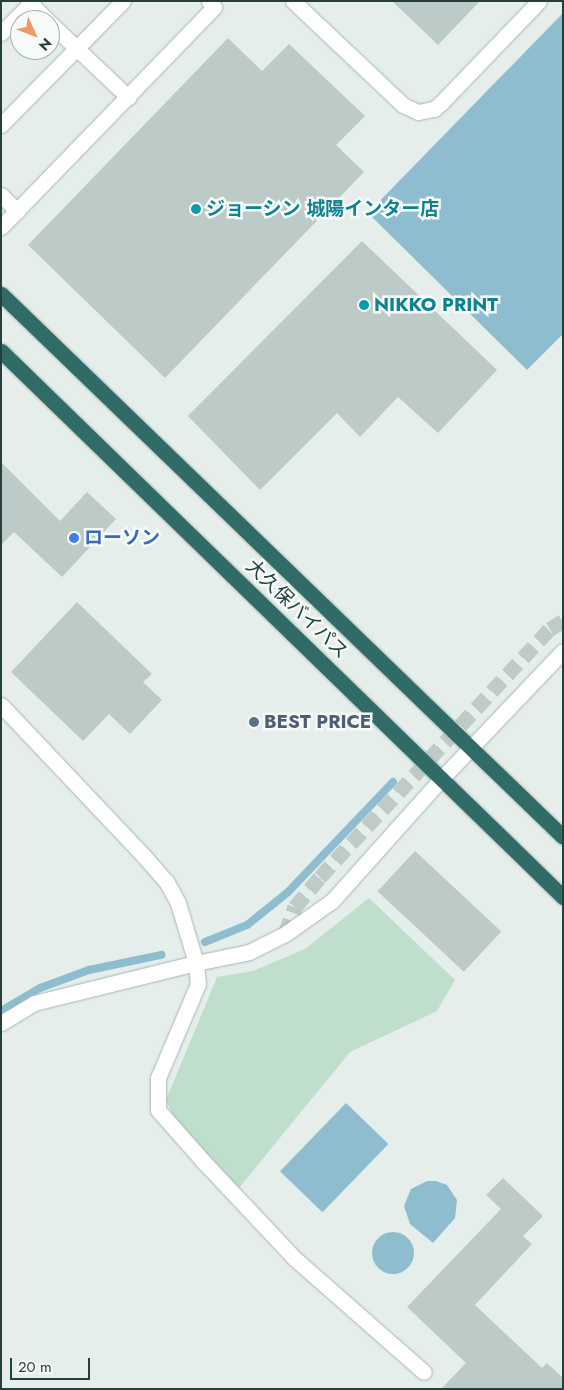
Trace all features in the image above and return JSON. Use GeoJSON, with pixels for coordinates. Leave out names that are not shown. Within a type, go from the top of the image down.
{"type":"FeatureCollection","features":[{"type":"Feature","properties":{"kind":"highway","name":"大久保バイパス"},"geometry":{"type":"LineString","coordinates":[[1,294],[563,837]]}},
{"type":"Feature","properties":{"kind":"highway","name":"大久保バイパス"},"geometry":{"type":"LineString","coordinates":[[1,352],[563,897]]}},
{"type":"Feature","properties":{"kind":"street"},"geometry":{"type":"LineString","coordinates":[[1,125],[122,1]]}},
{"type":"Feature","properties":{"kind":"street"},"geometry":{"type":"LineString","coordinates":[[1,228],[214,7],[209,1]]}},
{"type":"Feature","properties":{"kind":"street"},"geometry":{"type":"LineString","coordinates":[[293,1],[403,105],[418,112],[434,109],[539,1]]}},
{"type":"Feature","properties":{"kind":"street"},"geometry":{"type":"LineString","coordinates":[[1,33],[30,2]]}},
{"type":"Feature","properties":{"kind":"street"},"geometry":{"type":"LineString","coordinates":[[60,33],[128,96]]}},
{"type":"Feature","properties":{"kind":"street"},"geometry":{"type":"LineString","coordinates":[[1,195],[17,211]]}},
{"type":"Feature","properties":{"kind":"street"},"geometry":{"type":"LineString","coordinates":[[1,1023],[34,1003],[196,963],[249,952],[285,934],[332,900],[442,778],[563,651]]}},
{"type":"Feature","properties":{"kind":"street"},"geometry":{"type":"LineString","coordinates":[[1,705],[166,881],[178,903],[196,963],[198,984],[158,1078],[158,1110],[293,1257],[424,1372]]}},
{"type":"Feature","properties":{"kind":"green space"},"geometry":{"type":"Polygon","coordinates":[[[369,898],[455,980],[437,1011],[350,1052],[239,1188],[177,1124],[166,1100],[217,977],[253,971],[305,949],[369,898]]]}},
{"type":"Feature","properties":{"kind":"water"},"geometry":{"type":"Polygon","coordinates":[[[563,13],[563,334],[527,370],[368,213],[563,13]]]}},
{"type":"Feature","properties":{"kind":"water"},"geometry":{"type":"Polygon","coordinates":[[[346,1103],[388,1144],[322,1212],[280,1171],[346,1103]]]}},
{"type":"Feature","properties":{"kind":"water"},"geometry":{"type":"Polygon","coordinates":[[[427,1181],[436,1181],[447,1185],[457,1200],[455,1218],[433,1243],[410,1224],[404,1206],[411,1189],[427,1181]]]}},
{"type":"Feature","properties":{"kind":"water"},"geometry":{"type":"Polygon","coordinates":[[[397,1232],[405,1235],[411,1241],[414,1253],[411,1265],[405,1271],[389,1274],[381,1271],[375,1265],[372,1249],[375,1241],[381,1235],[397,1232]]]}},
{"type":"Feature","properties":{"kind":"building"},"geometry":{"type":"Polygon","coordinates":[[[392,1],[480,1],[438,45],[392,1]]]}},
{"type":"Feature","properties":{"kind":"building","name":"ジョーシン 城陽インター店"},"geometry":{"type":"Polygon","coordinates":[[[228,38],[262,71],[289,44],[365,116],[336,145],[364,172],[165,378],[28,245],[228,38]]]}},
{"type":"Feature","properties":{"kind":"building","name":"NIKKO PRINT"},"geometry":{"type":"Polygon","coordinates":[[[362,241],[497,370],[438,433],[398,397],[360,437],[337,413],[260,490],[188,416],[362,241]]]}},
{"type":"Feature","properties":{"kind":"building"},"geometry":{"type":"Polygon","coordinates":[[[1,462],[60,521],[87,492],[116,519],[62,577],[14,532],[1,545],[1,462]]]}},
{"type":"Feature","properties":{"kind":"building"},"geometry":{"type":"Polygon","coordinates":[[[77,602],[152,674],[143,682],[162,700],[130,734],[109,714],[83,741],[11,672],[77,602]]]}},
{"type":"Feature","properties":{"kind":"building"},"geometry":{"type":"Polygon","coordinates":[[[415,851],[501,931],[464,972],[377,891],[415,851]]]}},
{"type":"Feature","properties":{"kind":"building"},"geometry":{"type":"Polygon","coordinates":[[[503,1178],[543,1216],[523,1236],[532,1244],[475,1305],[542,1368],[547,1363],[563,1378],[563,1389],[441,1389],[466,1363],[407,1307],[501,1209],[486,1195],[503,1178]]]}},
{"type":"Feature","properties":{"kind":"waterway"},"geometry":{"type":"LineString","coordinates":[[205,942],[247,925],[288,892],[393,782]]}},
{"type":"Feature","properties":{"kind":"waterway"},"geometry":{"type":"LineString","coordinates":[[1,1011],[40,988],[89,970],[161,955]]}},
{"type":"Feature","properties":{"kind":"tunnel"},"geometry":{"type":"LineString","coordinates":[[285,934],[295,907],[320,877],[550,629],[563,621]]}},
{"type":"Feature","properties":{"kind":"place","name":"ジョーシン 城陽インター店"},"geometry":{"type":"Point","coordinates":[196,209]}},
{"type":"Feature","properties":{"kind":"place","name":"NIKKO PRINT"},"geometry":{"type":"Point","coordinates":[364,305]}},
{"type":"Feature","properties":{"kind":"place","name":"ローソン"},"geometry":{"type":"Point","coordinates":[74,538]}},
{"type":"Feature","properties":{"kind":"place","name":"BEST PRICE"},"geometry":{"type":"Point","coordinates":[254,722]}}]}
